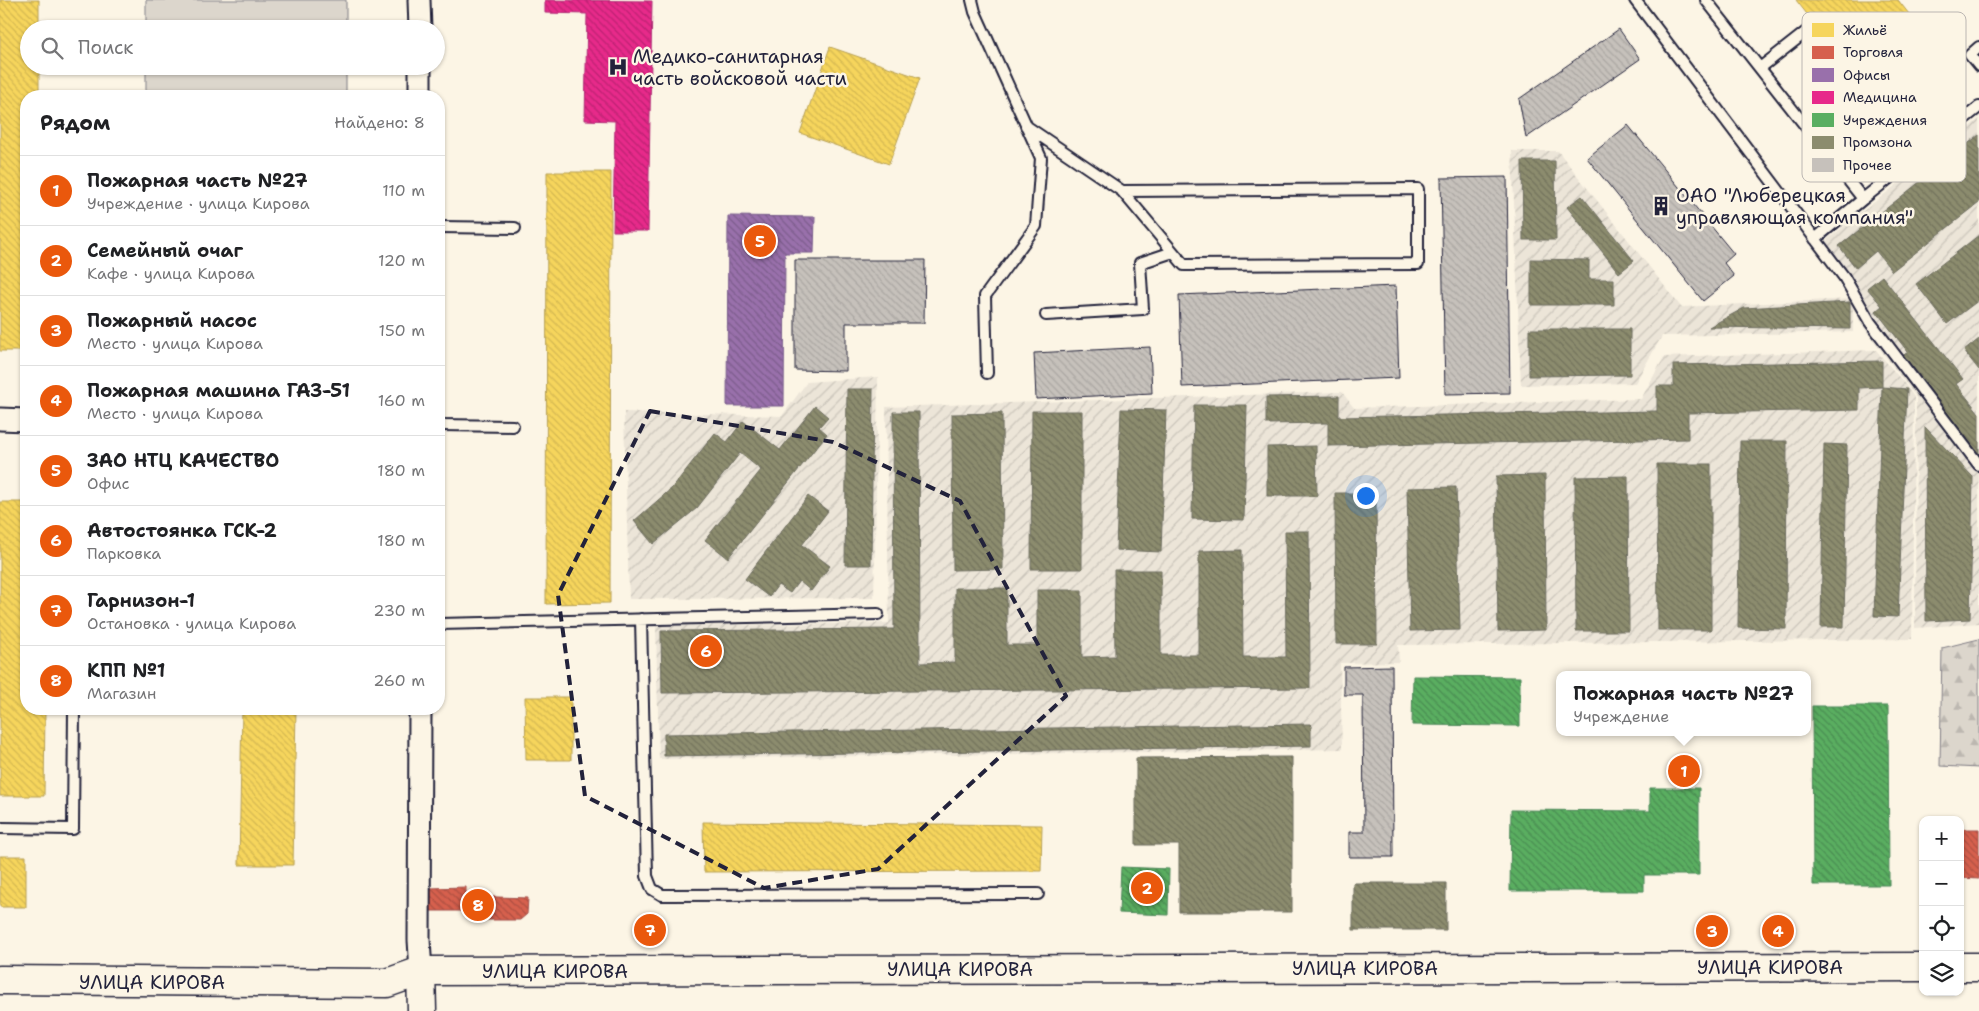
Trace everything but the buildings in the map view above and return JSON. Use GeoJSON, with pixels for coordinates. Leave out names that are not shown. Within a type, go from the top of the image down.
{"type":"FeatureCollection","features":[{"type":"Feature","properties":{"kind":"main road","name":"УЛИЦА КИРОВА"},"geometry":{"type":"LineString","coordinates":[[0,980],[387,983],[422,971],[1919,967]]}},
{"type":"Feature","properties":{"kind":"main road"},"geometry":{"type":"LineString","coordinates":[[1964,967],[1979,967]]}},
{"type":"Feature","properties":{"kind":"main road"},"geometry":{"type":"LineString","coordinates":[[422,971],[422,1011]]}},
{"type":"Feature","properties":{"kind":"street"},"geometry":{"type":"LineString","coordinates":[[419,0],[420,20]]}},
{"type":"Feature","properties":{"kind":"street"},"geometry":{"type":"LineString","coordinates":[[420,75],[420,90]]}},
{"type":"Feature","properties":{"kind":"street"},"geometry":{"type":"LineString","coordinates":[[0,419],[20,420]]}},
{"type":"Feature","properties":{"kind":"street"},"geometry":{"type":"LineString","coordinates":[[420,715],[419,940],[422,971]]}},
{"type":"Feature","properties":{"kind":"lane"},"geometry":{"type":"LineString","coordinates":[[972,0],[974,12],[1041,158],[1036,226],[985,296],[987,373]]}},
{"type":"Feature","properties":{"kind":"lane"},"geometry":{"type":"LineString","coordinates":[[1635,0],[1844,277],[1870,322],[1979,464]]}},
{"type":"Feature","properties":{"kind":"lane"},"geometry":{"type":"LineString","coordinates":[[1706,0],[1802,121]]}},
{"type":"Feature","properties":{"kind":"lane"},"geometry":{"type":"LineString","coordinates":[[1760,68],[1802,35]]}},
{"type":"Feature","properties":{"kind":"lane"},"geometry":{"type":"LineString","coordinates":[[1979,48],[1970,55],[1979,66]]}},
{"type":"Feature","properties":{"kind":"lane"},"geometry":{"type":"LineString","coordinates":[[1966,117],[1979,107]]}},
{"type":"Feature","properties":{"kind":"lane"},"geometry":{"type":"LineString","coordinates":[[1026,126],[1122,191],[1184,266],[1418,264],[1418,189],[1122,191]]}},
{"type":"Feature","properties":{"kind":"lane"},"geometry":{"type":"LineString","coordinates":[[1850,182],[1863,199]]}},
{"type":"Feature","properties":{"kind":"lane"},"geometry":{"type":"LineString","coordinates":[[1815,239],[1884,182]]}},
{"type":"Feature","properties":{"kind":"lane"},"geometry":{"type":"LineString","coordinates":[[445,227],[515,228]]}},
{"type":"Feature","properties":{"kind":"lane"},"geometry":{"type":"LineString","coordinates":[[1046,315],[1143,309],[1140,263],[1172,252]]}},
{"type":"Feature","properties":{"kind":"lane"},"geometry":{"type":"LineString","coordinates":[[445,425],[513,426]]}},
{"type":"Feature","properties":{"kind":"lane"},"geometry":{"type":"LineString","coordinates":[[445,624],[878,614]]}},
{"type":"Feature","properties":{"kind":"lane"},"geometry":{"type":"LineString","coordinates":[[642,620],[647,876],[652,889],[662,895],[1038,894]]}},
{"type":"Feature","properties":{"kind":"lane"},"geometry":{"type":"LineString","coordinates":[[0,828],[73,829],[74,715]]}},
{"type":"Feature","properties":{"kind":"highlighted area"},"geometry":{"type":"Polygon","coordinates":[[[650,411],[833,442],[960,501],[1066,696],[878,869],[764,888],[585,796],[558,595],[650,411]]]}},
{"type":"Feature","properties":{"kind":"shaded area"},"geometry":{"type":"Polygon","coordinates":[[[1979,119],[1979,623],[1915,628],[1916,397],[1859,321],[1857,284],[1823,243],[1900,182],[1966,182],[1966,129],[1979,119]]]}},
{"type":"Feature","properties":{"kind":"shaded area"},"geometry":{"type":"Polygon","coordinates":[[[1512,151],[1558,151],[1681,307],[1853,299],[1853,332],[1662,336],[1635,383],[1521,385],[1512,151]]]}},
{"type":"Feature","properties":{"kind":"shaded area"},"geometry":{"type":"Polygon","coordinates":[[[1876,350],[1914,397],[1912,639],[1398,645],[1399,662],[1340,663],[1342,749],[659,759],[656,626],[889,623],[886,407],[1342,392],[1354,408],[1641,399],[1664,357],[1876,350]]]}},
{"type":"Feature","properties":{"kind":"shaded area"},"geometry":{"type":"Polygon","coordinates":[[[878,377],[874,598],[629,599],[624,412],[782,416],[807,382],[878,377]]]}},
{"type":"Feature","properties":{"kind":"green space"},"geometry":{"type":"Polygon","coordinates":[[[146,0],[346,0],[346,20],[146,20],[146,0]]]}},
{"type":"Feature","properties":{"kind":"green space"},"geometry":{"type":"Polygon","coordinates":[[[146,75],[346,75],[346,90],[146,90],[146,75]]]}},
{"type":"Feature","properties":{"kind":"green space"},"geometry":{"type":"Polygon","coordinates":[[[1979,639],[1979,768],[1940,766],[1942,648],[1979,639]]]}},
{"type":"Feature","properties":{"kind":"place","name":"Медико-санитарная часть войсковой части"},"geometry":{"type":"Point","coordinates":[618,67]}},
{"type":"Feature","properties":{"kind":"place","name":"ОАО \"Люберецкая управляющая компания\""},"geometry":{"type":"Point","coordinates":[1661,206]}},
{"type":"Feature","properties":{"kind":"place","name":"ЗАО НТЦ КАЧЕСТВО"},"geometry":{"type":"Point","coordinates":[760,241]}},
{"type":"Feature","properties":{"kind":"place","name":"Автостоянка ГСК-2"},"geometry":{"type":"Point","coordinates":[706,651]}},
{"type":"Feature","properties":{"kind":"place","name":"Пожарная часть №27"},"geometry":{"type":"Point","coordinates":[1684,771]}},
{"type":"Feature","properties":{"kind":"place","name":"Семейный очаг"},"geometry":{"type":"Point","coordinates":[1147,888]}},
{"type":"Feature","properties":{"kind":"place","name":"КПП №1"},"geometry":{"type":"Point","coordinates":[478,905]}},
{"type":"Feature","properties":{"kind":"place","name":"Гарнизон-1"},"geometry":{"type":"Point","coordinates":[650,930]}},
{"type":"Feature","properties":{"kind":"place","name":"Пожарный насос"},"geometry":{"type":"Point","coordinates":[1712,931]}},
{"type":"Feature","properties":{"kind":"place","name":"Пожарная машина ГАЗ-51"},"geometry":{"type":"Point","coordinates":[1778,931]}}]}
